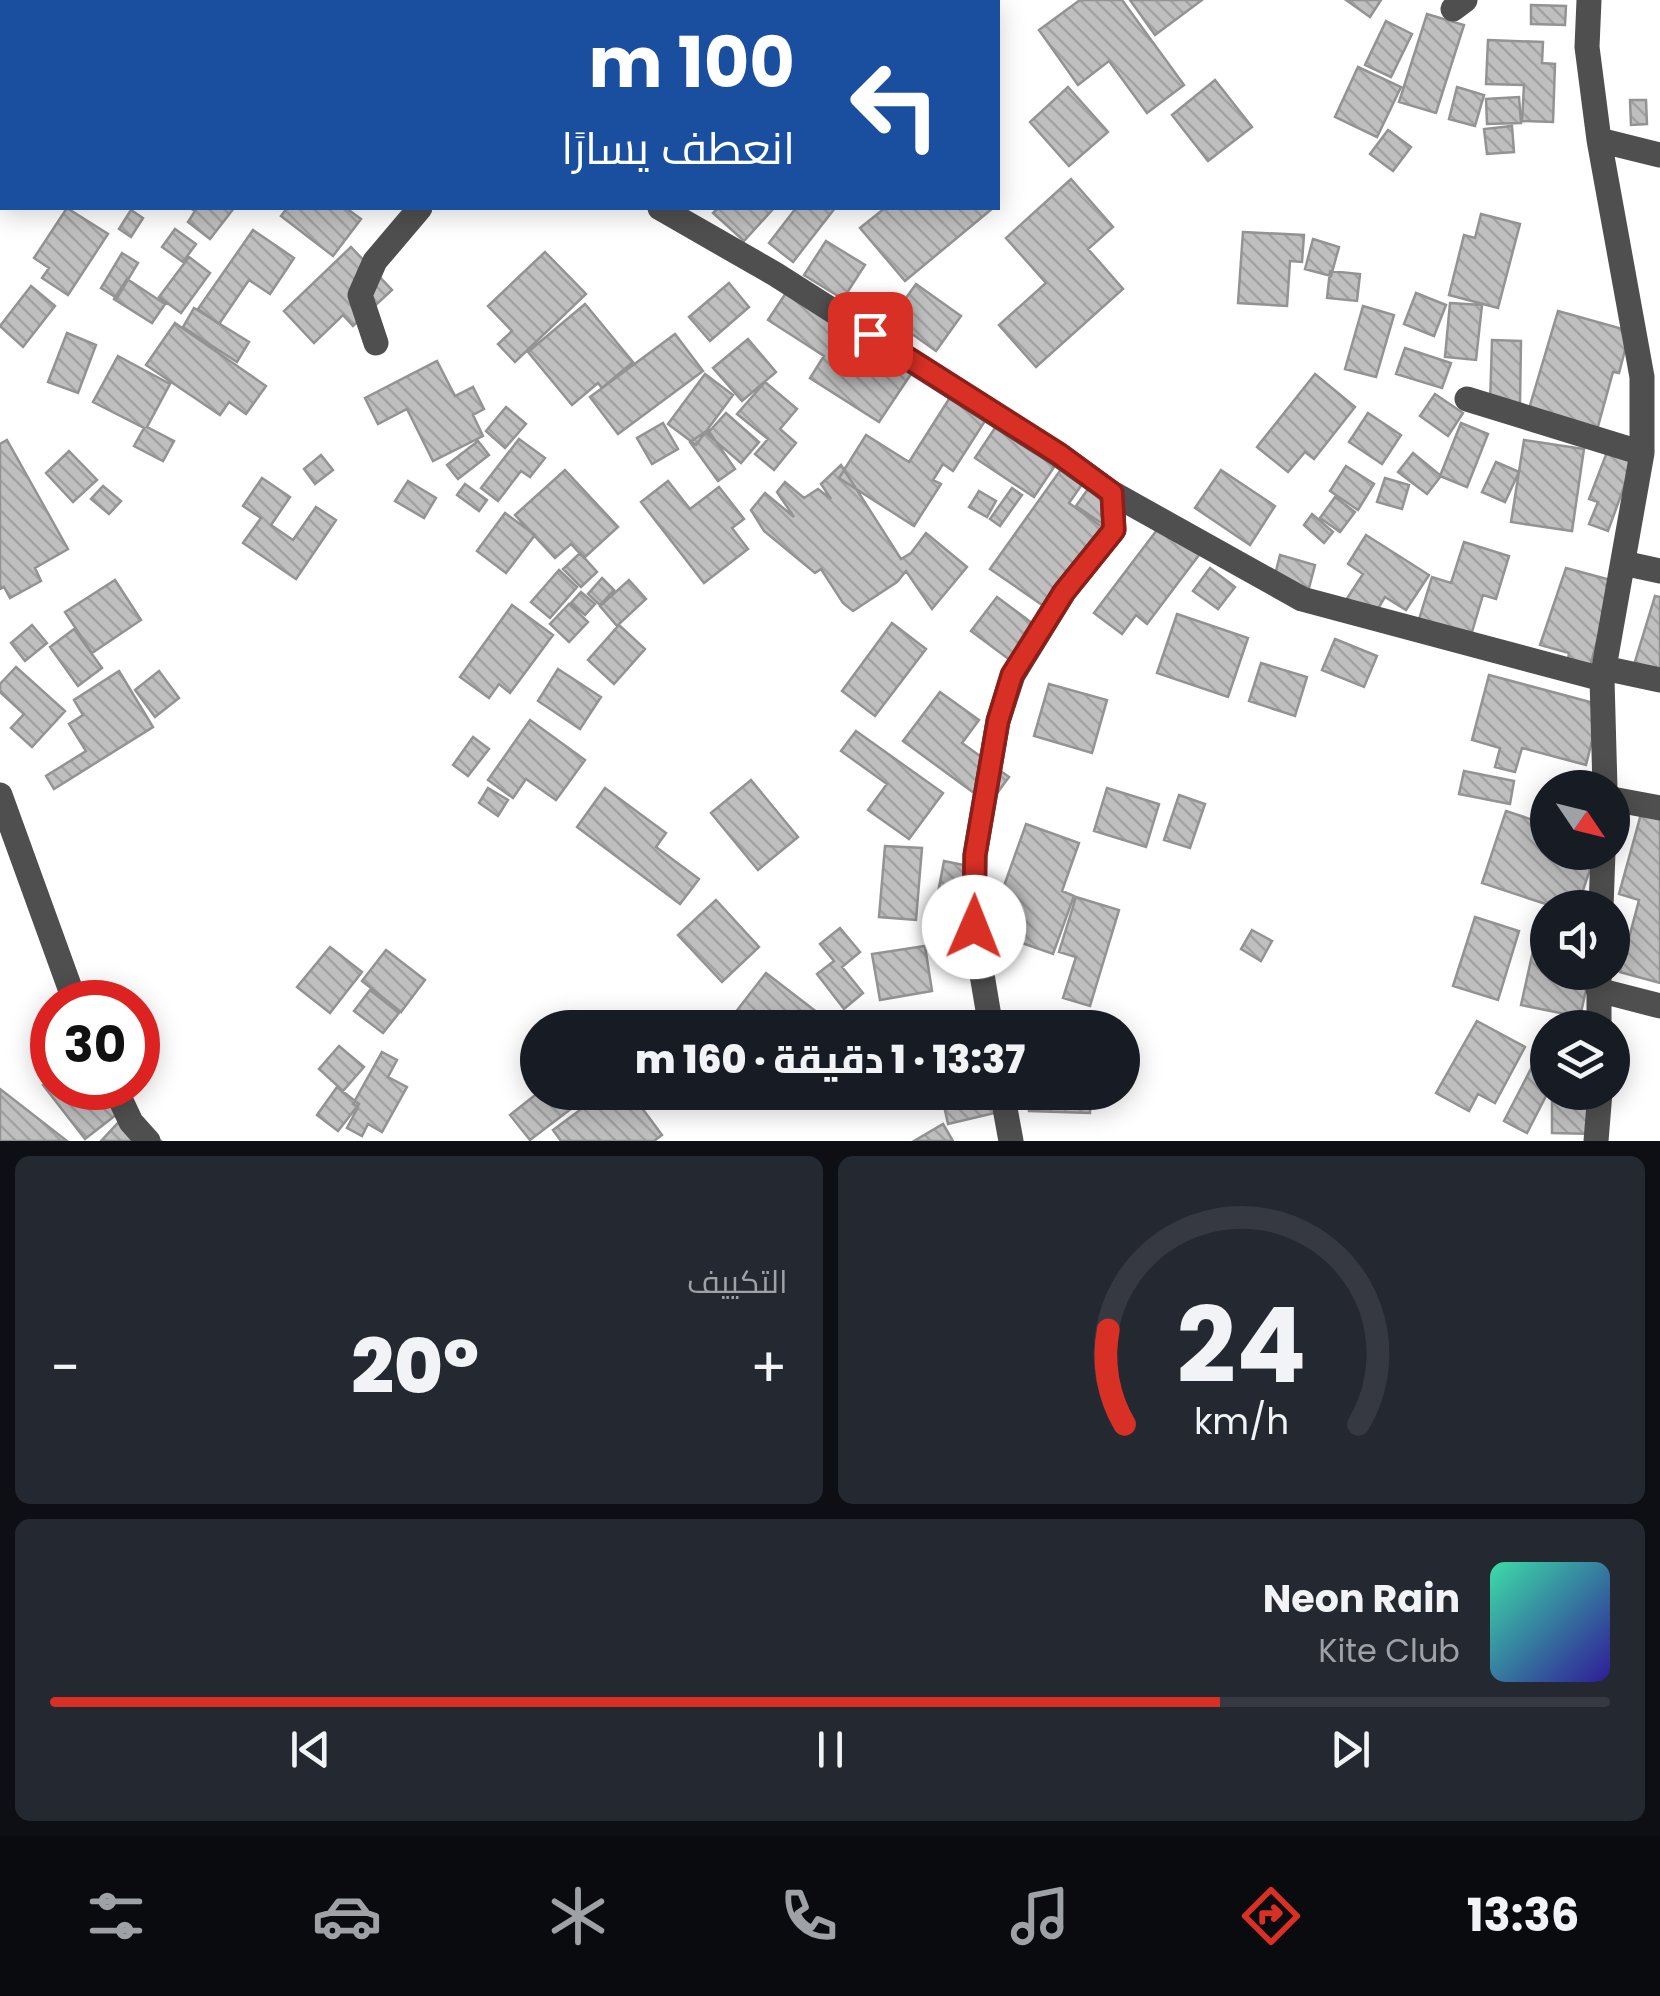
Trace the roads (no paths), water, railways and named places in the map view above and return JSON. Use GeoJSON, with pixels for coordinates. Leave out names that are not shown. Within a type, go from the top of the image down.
{"type":"FeatureCollection","features":[{"type":"Feature","properties":{"kind":"street"},"geometry":{"type":"LineString","coordinates":[[1589,0],[1587,47],[1599,140],[1651,378],[1604,674],[1605,770]]}},
{"type":"Feature","properties":{"kind":"street"},"geometry":{"type":"LineString","coordinates":[[1599,140],[1660,155]]}},
{"type":"Feature","properties":{"kind":"street"},"geometry":{"type":"LineString","coordinates":[[376,343],[360,295],[375,262],[418,210]]}},
{"type":"Feature","properties":{"kind":"street"},"geometry":{"type":"LineString","coordinates":[[664,210],[776,274],[1059,454],[1112,493],[1302,599],[1604,674],[1660,680]]}},
{"type":"Feature","properties":{"kind":"street"},"geometry":{"type":"LineString","coordinates":[[1467,399],[1642,453]]}},
{"type":"Feature","properties":{"kind":"street"},"geometry":{"type":"LineString","coordinates":[[988,1010],[974,927],[975,855],[998,721],[1012,675],[1064,592],[1114,530],[1112,493]]}},
{"type":"Feature","properties":{"kind":"street"},"geometry":{"type":"LineString","coordinates":[[1623,563],[1660,571]]}},
{"type":"Feature","properties":{"kind":"street"},"geometry":{"type":"LineString","coordinates":[[0,795],[67,980]]}},
{"type":"Feature","properties":{"kind":"street"},"geometry":{"type":"LineString","coordinates":[[1630,802],[1660,808]]}},
{"type":"Feature","properties":{"kind":"street"},"geometry":{"type":"LineString","coordinates":[[1619,990],[1660,1006]]}},
{"type":"Feature","properties":{"kind":"street"},"geometry":{"type":"LineString","coordinates":[[125,1110],[148,1141]]}},
{"type":"Feature","properties":{"kind":"street"},"geometry":{"type":"LineString","coordinates":[[1005,1110],[1010,1141]]}},
{"type":"Feature","properties":{"kind":"street"},"geometry":{"type":"LineString","coordinates":[[1596,1141],[1599,1110]]}}]}
